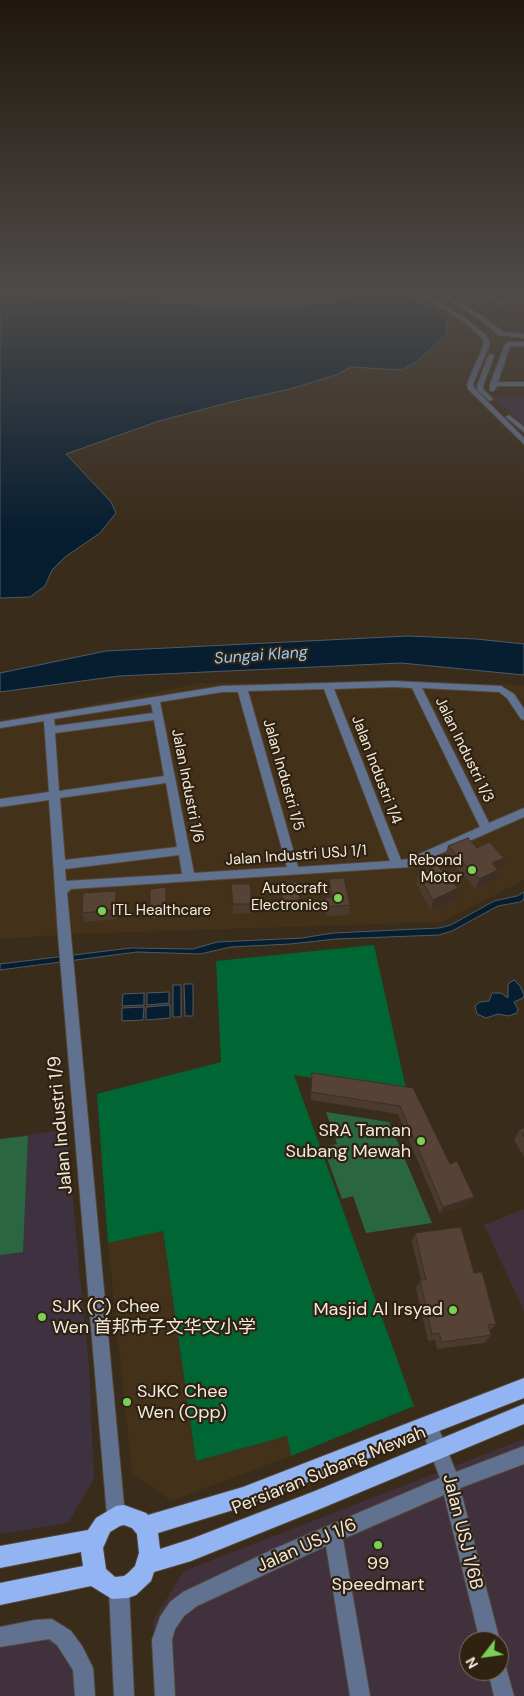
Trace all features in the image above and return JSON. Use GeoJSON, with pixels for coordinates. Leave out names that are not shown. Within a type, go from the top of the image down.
{"type":"FeatureCollection","features":[{"type":"Feature","properties":{"kind":"main road","name":"Persiaran Subang Mewah"},"geometry":{"type":"LineString","coordinates":[[144,1527],[243,1497],[524,1388]]}},
{"type":"Feature","properties":{"kind":"main road","name":"Persiaran Subang Mewah"},"geometry":{"type":"LineString","coordinates":[[148,1562],[191,1550],[440,1450],[524,1414]]}},
{"type":"Feature","properties":{"kind":"main road"},"geometry":{"type":"LineString","coordinates":[[116,1516],[132,1516],[144,1527],[150,1544],[148,1562],[136,1581],[128,1587],[119,1589],[106,1585],[96,1574],[92,1557],[95,1539],[104,1524],[116,1516]]}},
{"type":"Feature","properties":{"kind":"main road"},"geometry":{"type":"LineString","coordinates":[[0,1557],[95,1539]]}},
{"type":"Feature","properties":{"kind":"main road"},"geometry":{"type":"LineString","coordinates":[[0,1594],[96,1574]]}},
{"type":"Feature","properties":{"kind":"street"},"geometry":{"type":"LineString","coordinates":[[476,372],[470,384],[471,389],[523,440]]}},
{"type":"Feature","properties":{"kind":"street"},"geometry":{"type":"LineString","coordinates":[[485,372],[480,390],[524,430]]}},
{"type":"Feature","properties":{"kind":"street"},"geometry":{"type":"LineString","coordinates":[[498,372],[493,387],[524,384]]}},
{"type":"Feature","properties":{"kind":"street"},"geometry":{"type":"LineString","coordinates":[[0,726],[196,692],[242,688],[415,684],[496,688],[508,693],[524,717]]}},
{"type":"Feature","properties":{"kind":"street","name":"Jalan Industri 1/3"},"geometry":{"type":"LineString","coordinates":[[415,684],[487,829]]}},
{"type":"Feature","properties":{"kind":"street","name":"Jalan Industri 1/4"},"geometry":{"type":"LineString","coordinates":[[328,686],[397,865]]}},
{"type":"Feature","properties":{"kind":"street","name":"Jalan Industri 1/5"},"geometry":{"type":"LineString","coordinates":[[242,688],[294,871]]}},
{"type":"Feature","properties":{"kind":"street","name":"Jalan Industri 1/6"},"geometry":{"type":"LineString","coordinates":[[154,699],[190,878]]}},
{"type":"Feature","properties":{"kind":"street"},"geometry":{"type":"LineString","coordinates":[[50,730],[158,716]]}},
{"type":"Feature","properties":{"kind":"street","name":"Jalan Industri 1/9"},"geometry":{"type":"LineString","coordinates":[[49,718],[67,958],[116,1516]]}},
{"type":"Feature","properties":{"kind":"street"},"geometry":{"type":"LineString","coordinates":[[0,803],[170,779]]}},
{"type":"Feature","properties":{"kind":"street","name":"Jalan Industri USJ 1/1"},"geometry":{"type":"LineString","coordinates":[[62,890],[68,885],[397,865],[410,862],[524,812]]}},
{"type":"Feature","properties":{"kind":"street"},"geometry":{"type":"LineString","coordinates":[[60,865],[184,850]]}},
{"type":"Feature","properties":{"kind":"street","name":"Jalan USJ 1/6B"},"geometry":{"type":"LineString","coordinates":[[429,1425],[440,1450],[450,1483],[487,1631]]}},
{"type":"Feature","properties":{"kind":"street","name":"Jalan USJ 1/6"},"geometry":{"type":"LineString","coordinates":[[166,1696],[162,1640],[167,1624],[177,1609],[190,1600],[283,1555],[450,1483],[524,1455]]}},
{"type":"Feature","properties":{"kind":"street"},"geometry":{"type":"LineString","coordinates":[[332,1534],[360,1696]]}},
{"type":"Feature","properties":{"kind":"street"},"geometry":{"type":"LineString","coordinates":[[119,1589],[124,1696]]}},
{"type":"Feature","properties":{"kind":"street"},"geometry":{"type":"LineString","coordinates":[[0,1637],[35,1630],[52,1629],[64,1638],[83,1668],[85,1692]]}},
{"type":"Feature","properties":{"kind":"street"},"geometry":{"type":"LineString","coordinates":[[500,1681],[504,1696]]}},
{"type":"Feature","properties":{"kind":"shaded area"},"geometry":{"type":"Polygon","coordinates":[[[493,397],[524,397],[524,425],[493,397]]]}},
{"type":"Feature","properties":{"kind":"shaded area"},"geometry":{"type":"Polygon","coordinates":[[[201,683],[512,684],[524,686],[524,880],[442,922],[76,934],[0,939],[0,719],[63,710],[201,683]]]}},
{"type":"Feature","properties":{"kind":"shaded area","name":"SJK (C) Chee Wen 首邦市子文华文小学"},"geometry":{"type":"Polygon","coordinates":[[[67,1129],[89,1365],[94,1479],[68,1523],[0,1534],[0,1139],[67,1129]]]}},
{"type":"Feature","properties":{"kind":"shaded area"},"geometry":{"type":"Polygon","coordinates":[[[524,1209],[524,1311],[484,1225],[524,1209]]]}},
{"type":"Feature","properties":{"kind":"shaded area"},"geometry":{"type":"Polygon","coordinates":[[[163,1231],[196,1461],[287,1436],[291,1456],[171,1501],[132,1473],[108,1243],[163,1231]]]}},
{"type":"Feature","properties":{"kind":"shaded area"},"geometry":{"type":"Polygon","coordinates":[[[524,1439],[524,1696],[156,1696],[153,1621],[184,1571],[524,1439]]]}},
{"type":"Feature","properties":{"kind":"shaded area"},"geometry":{"type":"Polygon","coordinates":[[[48,1636],[60,1644],[72,1660],[79,1696],[0,1696],[0,1646],[48,1636]]]}},
{"type":"Feature","properties":{"kind":"green space"},"geometry":{"type":"Polygon","coordinates":[[[374,945],[407,1093],[294,1075],[414,1406],[291,1456],[287,1436],[196,1461],[163,1231],[108,1243],[97,1094],[221,1062],[216,961],[374,945]]]}},
{"type":"Feature","properties":{"kind":"green space"},"geometry":{"type":"Polygon","coordinates":[[[326,1112],[389,1122],[432,1223],[366,1233],[353,1196],[342,1199],[323,1147],[337,1144],[326,1112]]]}},
{"type":"Feature","properties":{"kind":"green space"},"geometry":{"type":"Polygon","coordinates":[[[28,1136],[23,1252],[0,1255],[0,1139],[28,1136]]]}},
{"type":"Feature","properties":{"kind":"water"},"geometry":{"type":"Polygon","coordinates":[[[0,372],[341,372],[290,389],[159,421],[66,454],[111,502],[116,513],[100,533],[65,557],[52,570],[45,586],[30,597],[0,598],[0,372]]]}},
{"type":"Feature","properties":{"kind":"water","name":"Sungai Klang"},"geometry":{"type":"Polygon","coordinates":[[[408,636],[476,639],[524,644],[524,675],[401,663],[119,676],[0,692],[0,673],[106,651],[408,636]]]}},
{"type":"Feature","properties":{"kind":"water"},"geometry":{"type":"Polygon","coordinates":[[[524,892],[524,899],[520,902],[498,906],[452,931],[439,935],[336,939],[231,947],[200,954],[137,952],[0,970],[0,964],[131,948],[193,949],[217,942],[302,938],[333,933],[439,928],[451,925],[494,901],[517,896],[524,892]]]}},
{"type":"Feature","properties":{"kind":"water"},"geometry":{"type":"Polygon","coordinates":[[[514,980],[520,986],[524,995],[523,998],[514,1002],[518,1009],[517,1013],[508,1016],[498,1014],[486,1018],[477,1014],[475,1006],[480,1002],[489,1001],[492,993],[501,993],[508,998],[508,984],[514,980]]]}},
{"type":"Feature","properties":{"kind":"water"},"geometry":{"type":"Polygon","coordinates":[[[184,984],[193,984],[193,1016],[185,1016],[184,984]]]}},
{"type":"Feature","properties":{"kind":"water"},"geometry":{"type":"Polygon","coordinates":[[[173,985],[181,985],[181,1017],[173,1017],[173,985]]]}},
{"type":"Feature","properties":{"kind":"water"},"geometry":{"type":"Polygon","coordinates":[[[169,992],[169,1003],[147,1005],[147,993],[169,992]]]}},
{"type":"Feature","properties":{"kind":"water"},"geometry":{"type":"Polygon","coordinates":[[[144,993],[144,1005],[122,1006],[123,994],[144,993]]]}},
{"type":"Feature","properties":{"kind":"water"},"geometry":{"type":"Polygon","coordinates":[[[170,1005],[170,1018],[146,1020],[146,1007],[170,1005]]]}},
{"type":"Feature","properties":{"kind":"water"},"geometry":{"type":"Polygon","coordinates":[[[144,1007],[143,1020],[122,1021],[122,1008],[144,1007]]]}},
{"type":"Feature","properties":{"kind":"building"},"geometry":{"type":"Polygon","coordinates":[[[468,838],[477,848],[489,842],[504,858],[492,863],[498,870],[479,879],[448,846],[468,838]]]}},
{"type":"Feature","properties":{"kind":"building"},"geometry":{"type":"Polygon","coordinates":[[[437,865],[458,888],[433,900],[418,874],[437,865]]]}},
{"type":"Feature","properties":{"kind":"building"},"geometry":{"type":"Polygon","coordinates":[[[344,878],[350,905],[327,907],[325,898],[332,897],[329,879],[344,878]]]}},
{"type":"Feature","properties":{"kind":"building"},"geometry":{"type":"Polygon","coordinates":[[[281,882],[298,882],[300,900],[283,901],[281,882]]]}},
{"type":"Feature","properties":{"kind":"building"},"geometry":{"type":"Polygon","coordinates":[[[231,884],[250,884],[252,904],[233,904],[231,884]]]}},
{"type":"Feature","properties":{"kind":"building"},"geometry":{"type":"Polygon","coordinates":[[[166,887],[166,907],[150,908],[150,889],[166,887]]]}},
{"type":"Feature","properties":{"kind":"building"},"geometry":{"type":"Polygon","coordinates":[[[116,891],[115,910],[82,913],[83,893],[116,891]]]}},
{"type":"Feature","properties":{"kind":"building","name":"SRA Taman Subang Mewah"},"geometry":{"type":"Polygon","coordinates":[[[312,1073],[413,1088],[450,1164],[457,1161],[474,1197],[443,1207],[400,1106],[311,1092],[312,1073]]]}},
{"type":"Feature","properties":{"kind":"building"},"geometry":{"type":"Polygon","coordinates":[[[524,1128],[524,1137],[520,1129],[524,1128]]]}},
{"type":"Feature","properties":{"kind":"building","name":"Masjid Al Irsyad"},"geometry":{"type":"Polygon","coordinates":[[[461,1227],[474,1273],[482,1272],[496,1324],[488,1325],[491,1335],[442,1342],[439,1333],[432,1334],[420,1280],[426,1280],[415,1233],[461,1227]]]}},
{"type":"Feature","properties":{"kind":"place","name":"Rebond Motor"},"geometry":{"type":"Point","coordinates":[472,870]}},
{"type":"Feature","properties":{"kind":"place","name":"Autocraft Electronics"},"geometry":{"type":"Point","coordinates":[338,898]}},
{"type":"Feature","properties":{"kind":"place","name":"ITL Healthcare"},"geometry":{"type":"Point","coordinates":[102,911]}},
{"type":"Feature","properties":{"kind":"place","name":"SRA Taman Subang Mewah"},"geometry":{"type":"Point","coordinates":[421,1141]}},
{"type":"Feature","properties":{"kind":"place","name":"Masjid Al Irsyad"},"geometry":{"type":"Point","coordinates":[453,1310]}},
{"type":"Feature","properties":{"kind":"place","name":"SJK (C) Chee Wen 首邦市子文华文小学"},"geometry":{"type":"Point","coordinates":[42,1317]}},
{"type":"Feature","properties":{"kind":"place","name":"SJKC Chee Wen (Opp)"},"geometry":{"type":"Point","coordinates":[127,1402]}},
{"type":"Feature","properties":{"kind":"place","name":"99 Speedmart"},"geometry":{"type":"Point","coordinates":[378,1545]}}]}
